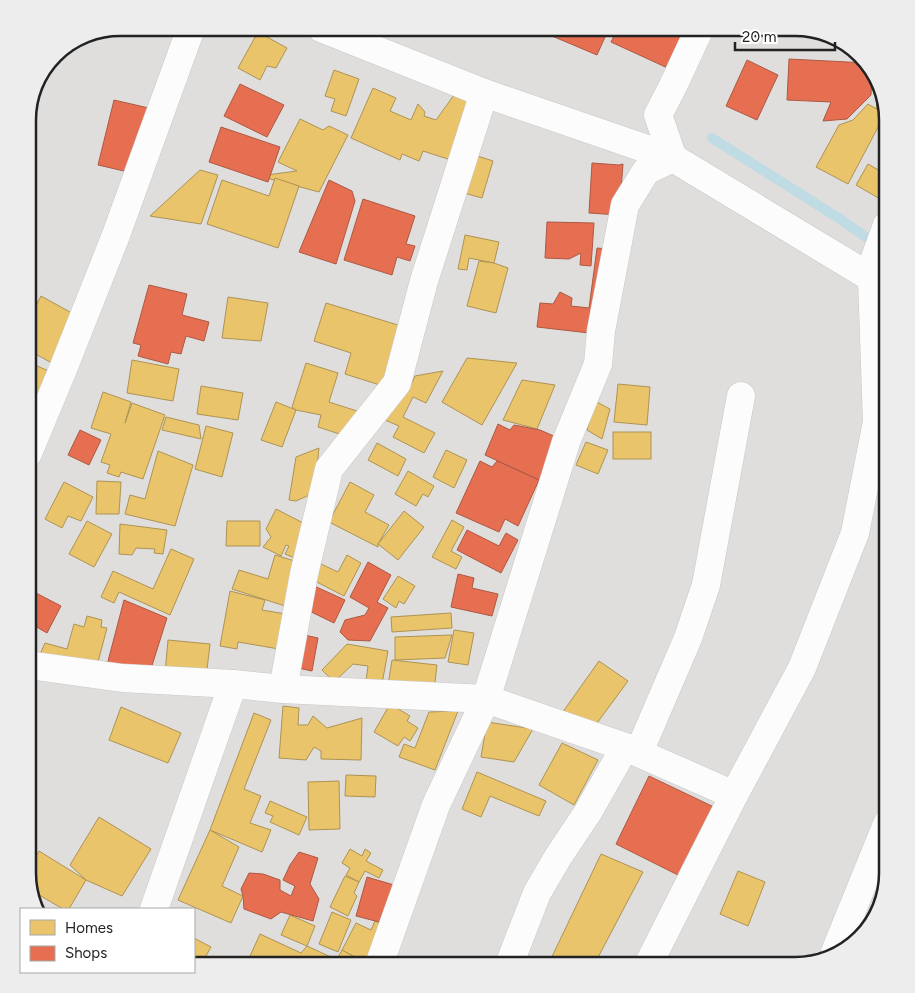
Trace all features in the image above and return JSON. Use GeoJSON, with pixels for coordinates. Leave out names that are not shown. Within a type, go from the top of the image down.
{"type":"FeatureCollection","features":[{"type":"Feature","properties":{"kind":"street"},"geometry":{"type":"LineString","coordinates":[[36,434],[119,225],[188,36]]}},
{"type":"Feature","properties":{"kind":"street"},"geometry":{"type":"LineString","coordinates":[[341,36],[484,93],[673,158],[878,275],[876,422],[855,533],[802,668],[734,795],[653,957]]}},
{"type":"Feature","properties":{"kind":"street"},"geometry":{"type":"LineString","coordinates":[[673,158],[658,115],[696,36]]}},
{"type":"Feature","properties":{"kind":"street"},"geometry":{"type":"LineString","coordinates":[[283,689],[304,574],[330,470],[397,382],[424,281],[484,93]]}},
{"type":"Feature","properties":{"kind":"street"},"geometry":{"type":"LineString","coordinates":[[382,957],[436,805],[486,699],[566,442],[598,364],[601,331],[625,205],[646,171],[673,158]]}},
{"type":"Feature","properties":{"kind":"street"},"geometry":{"type":"LineString","coordinates":[[512,957],[537,893],[558,857],[632,749],[688,638],[706,585],[741,396]]}},
{"type":"Feature","properties":{"kind":"street"},"geometry":{"type":"LineString","coordinates":[[36,666],[122,678],[233,684],[283,689],[486,699],[632,749],[734,795]]}},
{"type":"Feature","properties":{"kind":"street"},"geometry":{"type":"LineString","coordinates":[[154,908],[233,684]]}},
{"type":"Feature","properties":{"kind":"street"},"geometry":{"type":"LineString","coordinates":[[845,940],[858,923],[879,854]]}},
{"type":"Feature","properties":{"kind":"shaded area"},"geometry":{"type":"Polygon","coordinates":[[[120,36],[800,36],[822,41],[837,48],[850,57],[861,69],[874,93],[879,120],[879,872],[877,889],[870,910],[861,924],[846,939],[822,952],[794,957],[195,957],[195,908],[45,908],[41,900],[36,872],[36,115],[39,99],[50,74],[74,50],[88,43],[120,36]]]}},
{"type":"Feature","properties":{"kind":"building: Homes"},"geometry":{"type":"Polygon","coordinates":[[[256,36],[265,36],[287,48],[276,68],[267,66],[260,80],[238,68],[256,36]]]}},
{"type":"Feature","properties":{"kind":"building: Homes"},"geometry":{"type":"Polygon","coordinates":[[[334,70],[359,79],[346,116],[331,111],[335,99],[325,96],[334,70]]]}},
{"type":"Feature","properties":{"kind":"building: Homes"},"geometry":{"type":"Polygon","coordinates":[[[373,88],[396,98],[390,111],[411,120],[418,104],[425,112],[424,116],[436,120],[454,95],[475,101],[457,162],[423,151],[419,161],[402,154],[400,160],[351,138],[373,88]]]}},
{"type":"Feature","properties":{"kind":"building: Homes"},"geometry":{"type":"Polygon","coordinates":[[[868,104],[878,110],[879,125],[848,184],[816,167],[839,125],[853,120],[868,104]]]}},
{"type":"Feature","properties":{"kind":"building: Homes"},"geometry":{"type":"Polygon","coordinates":[[[300,119],[323,130],[329,126],[348,135],[319,192],[259,176],[297,171],[278,162],[300,119]]]}},
{"type":"Feature","properties":{"kind":"building: Homes"},"geometry":{"type":"Polygon","coordinates":[[[468,153],[493,161],[482,198],[457,191],[468,153]]]}},
{"type":"Feature","properties":{"kind":"building: Homes"},"geometry":{"type":"Polygon","coordinates":[[[868,164],[879,170],[879,198],[856,185],[868,164]]]}},
{"type":"Feature","properties":{"kind":"building: Homes"},"geometry":{"type":"Polygon","coordinates":[[[200,170],[218,175],[201,224],[150,216],[200,170]]]}},
{"type":"Feature","properties":{"kind":"building: Homes"},"geometry":{"type":"Polygon","coordinates":[[[275,178],[299,186],[278,248],[207,224],[222,180],[269,196],[275,178]]]}},
{"type":"Feature","properties":{"kind":"building: Homes"},"geometry":{"type":"Polygon","coordinates":[[[465,235],[499,242],[494,263],[469,258],[467,270],[458,269],[465,235]]]}},
{"type":"Feature","properties":{"kind":"building: Homes"},"geometry":{"type":"Polygon","coordinates":[[[479,261],[494,263],[508,268],[496,313],[467,306],[479,261]]]}},
{"type":"Feature","properties":{"kind":"building: Homes"},"geometry":{"type":"Polygon","coordinates":[[[41,296],[88,322],[63,369],[36,354],[36,306],[41,296]]]}},
{"type":"Feature","properties":{"kind":"building: Homes"},"geometry":{"type":"Polygon","coordinates":[[[228,297],[268,303],[261,341],[222,338],[228,297]]]}},
{"type":"Feature","properties":{"kind":"building: Homes"},"geometry":{"type":"Polygon","coordinates":[[[326,303],[401,326],[383,386],[345,374],[351,353],[314,341],[326,303]]]}},
{"type":"Feature","properties":{"kind":"building: Homes"},"geometry":{"type":"Polygon","coordinates":[[[467,358],[517,363],[482,425],[442,402],[467,358]]]}},
{"type":"Feature","properties":{"kind":"building: Homes"},"geometry":{"type":"Polygon","coordinates":[[[132,360],[179,369],[173,401],[127,393],[132,360]]]}},
{"type":"Feature","properties":{"kind":"building: Homes"},"geometry":{"type":"Polygon","coordinates":[[[306,363],[338,373],[329,402],[360,412],[352,438],[318,427],[321,415],[296,410],[292,407],[306,363]]]}},
{"type":"Feature","properties":{"kind":"building: Homes"},"geometry":{"type":"Polygon","coordinates":[[[36,366],[60,376],[36,413],[36,366]]]}},
{"type":"Feature","properties":{"kind":"building: Homes"},"geometry":{"type":"Polygon","coordinates":[[[443,371],[426,403],[413,397],[403,417],[435,433],[424,453],[393,437],[399,426],[385,420],[410,387],[415,376],[443,371]]]}},
{"type":"Feature","properties":{"kind":"building: Homes"},"geometry":{"type":"Polygon","coordinates":[[[522,380],[555,385],[537,429],[503,420],[522,380]]]}},
{"type":"Feature","properties":{"kind":"building: Homes"},"geometry":{"type":"Polygon","coordinates":[[[618,384],[650,387],[647,425],[614,422],[618,384]]]}},
{"type":"Feature","properties":{"kind":"building: Homes"},"geometry":{"type":"Polygon","coordinates":[[[201,386],[243,393],[238,420],[197,414],[201,386]]]}},
{"type":"Feature","properties":{"kind":"building: Homes"},"geometry":{"type":"Polygon","coordinates":[[[103,392],[131,402],[125,423],[132,403],[165,415],[143,479],[121,472],[119,477],[107,473],[110,465],[101,462],[111,434],[91,428],[103,392]]]}},
{"type":"Feature","properties":{"kind":"building: Homes"},"geometry":{"type":"Polygon","coordinates":[[[595,401],[610,409],[602,439],[587,430],[595,401]]]}},
{"type":"Feature","properties":{"kind":"building: Homes"},"geometry":{"type":"Polygon","coordinates":[[[276,402],[296,410],[282,447],[261,440],[276,402]]]}},
{"type":"Feature","properties":{"kind":"building: Homes"},"geometry":{"type":"Polygon","coordinates":[[[166,417],[199,425],[201,439],[162,430],[166,417]]]}},
{"type":"Feature","properties":{"kind":"building: Homes"},"geometry":{"type":"Polygon","coordinates":[[[206,426],[233,433],[222,477],[195,469],[206,426]]]}},
{"type":"Feature","properties":{"kind":"building: Homes"},"geometry":{"type":"Polygon","coordinates":[[[613,432],[651,432],[651,459],[613,459],[613,432]]]}},
{"type":"Feature","properties":{"kind":"building: Homes"},"geometry":{"type":"Polygon","coordinates":[[[586,442],[608,450],[598,474],[576,465],[586,442]]]}},
{"type":"Feature","properties":{"kind":"building: Homes"},"geometry":{"type":"Polygon","coordinates":[[[377,443],[406,459],[398,476],[368,460],[377,443]]]}},
{"type":"Feature","properties":{"kind":"building: Homes"},"geometry":{"type":"Polygon","coordinates":[[[319,448],[314,493],[296,501],[289,500],[296,457],[319,448]]]}},
{"type":"Feature","properties":{"kind":"building: Homes"},"geometry":{"type":"Polygon","coordinates":[[[446,450],[467,460],[454,488],[433,477],[446,450]]]}},
{"type":"Feature","properties":{"kind":"building: Homes"},"geometry":{"type":"Polygon","coordinates":[[[158,451],[193,465],[175,526],[125,514],[130,495],[145,499],[158,451]]]}},
{"type":"Feature","properties":{"kind":"building: Homes"},"geometry":{"type":"Polygon","coordinates":[[[408,471],[434,486],[428,497],[423,494],[416,506],[395,494],[408,471]]]}},
{"type":"Feature","properties":{"kind":"building: Homes"},"geometry":{"type":"Polygon","coordinates":[[[97,481],[121,482],[119,514],[96,514],[97,481]]]}},
{"type":"Feature","properties":{"kind":"building: Homes"},"geometry":{"type":"Polygon","coordinates":[[[64,482],[93,497],[81,521],[68,516],[62,528],[45,519],[64,482]]]}},
{"type":"Feature","properties":{"kind":"building: Homes"},"geometry":{"type":"Polygon","coordinates":[[[350,482],[374,495],[365,512],[389,525],[378,547],[329,522],[350,482]]]}},
{"type":"Feature","properties":{"kind":"building: Homes"},"geometry":{"type":"Polygon","coordinates":[[[276,509],[313,528],[297,559],[285,554],[289,546],[286,545],[281,556],[263,547],[271,537],[266,529],[276,509]]]}},
{"type":"Feature","properties":{"kind":"building: Homes"},"geometry":{"type":"Polygon","coordinates":[[[404,511],[424,527],[398,560],[378,544],[404,511]]]}},
{"type":"Feature","properties":{"kind":"building: Homes"},"geometry":{"type":"Polygon","coordinates":[[[452,520],[464,527],[451,551],[462,557],[456,569],[432,557],[452,520]]]}},
{"type":"Feature","properties":{"kind":"building: Homes"},"geometry":{"type":"Polygon","coordinates":[[[87,521],[112,534],[94,567],[69,554],[87,521]]]}},
{"type":"Feature","properties":{"kind":"building: Homes"},"geometry":{"type":"Polygon","coordinates":[[[227,521],[260,521],[260,546],[226,546],[227,521]]]}},
{"type":"Feature","properties":{"kind":"building: Homes"},"geometry":{"type":"Polygon","coordinates":[[[120,524],[167,530],[163,554],[154,553],[155,549],[136,548],[132,555],[119,554],[120,524]]]}},
{"type":"Feature","properties":{"kind":"building: Homes"},"geometry":{"type":"Polygon","coordinates":[[[171,549],[194,559],[170,615],[119,592],[114,603],[101,597],[113,571],[153,589],[171,549]]]}},
{"type":"Feature","properties":{"kind":"building: Homes"},"geometry":{"type":"Polygon","coordinates":[[[275,555],[298,562],[285,606],[232,589],[239,570],[268,579],[275,555]]]}},
{"type":"Feature","properties":{"kind":"building: Homes"},"geometry":{"type":"Polygon","coordinates":[[[347,555],[361,563],[344,596],[313,580],[321,564],[338,572],[347,555]]]}},
{"type":"Feature","properties":{"kind":"building: Homes"},"geometry":{"type":"Polygon","coordinates":[[[398,576],[415,586],[404,604],[399,601],[396,608],[383,599],[398,576]]]}},
{"type":"Feature","properties":{"kind":"building: Homes"},"geometry":{"type":"Polygon","coordinates":[[[230,591],[265,600],[262,610],[286,614],[279,649],[238,642],[237,649],[220,646],[230,591]]]}},
{"type":"Feature","properties":{"kind":"building: Homes"},"geometry":{"type":"Polygon","coordinates":[[[451,613],[452,628],[392,632],[391,617],[451,613]]]}},
{"type":"Feature","properties":{"kind":"building: Homes"},"geometry":{"type":"Polygon","coordinates":[[[87,616],[102,620],[101,627],[107,628],[95,673],[36,663],[45,643],[67,649],[74,624],[84,627],[87,616]]]}},
{"type":"Feature","properties":{"kind":"building: Homes"},"geometry":{"type":"Polygon","coordinates":[[[454,630],[474,633],[468,665],[448,662],[454,630]]]}},
{"type":"Feature","properties":{"kind":"building: Homes"},"geometry":{"type":"Polygon","coordinates":[[[452,635],[445,658],[395,660],[395,637],[452,635]]]}},
{"type":"Feature","properties":{"kind":"building: Homes"},"geometry":{"type":"Polygon","coordinates":[[[168,640],[210,644],[206,678],[165,674],[168,640]]]}},
{"type":"Feature","properties":{"kind":"building: Homes"},"geometry":{"type":"Polygon","coordinates":[[[347,644],[388,651],[382,684],[366,681],[368,666],[353,664],[334,682],[322,670],[347,644]]]}},
{"type":"Feature","properties":{"kind":"building: Homes"},"geometry":{"type":"Polygon","coordinates":[[[392,660],[437,665],[434,690],[388,685],[392,660]]]}},
{"type":"Feature","properties":{"kind":"building: Homes"},"geometry":{"type":"Polygon","coordinates":[[[599,661],[628,681],[589,734],[555,723],[599,661]]]}},
{"type":"Feature","properties":{"kind":"building: Homes"},"geometry":{"type":"Polygon","coordinates":[[[390,704],[410,716],[407,721],[418,728],[410,741],[404,737],[398,746],[374,732],[390,704]]]}},
{"type":"Feature","properties":{"kind":"building: Homes"},"geometry":{"type":"Polygon","coordinates":[[[283,706],[299,708],[298,725],[308,725],[313,716],[327,728],[362,718],[361,760],[321,759],[321,751],[314,747],[306,760],[279,758],[283,706]]]}},
{"type":"Feature","properties":{"kind":"building: Homes"},"geometry":{"type":"Polygon","coordinates":[[[121,707],[181,733],[168,763],[109,740],[121,707]]]}},
{"type":"Feature","properties":{"kind":"building: Homes"},"geometry":{"type":"Polygon","coordinates":[[[458,711],[435,770],[399,757],[404,744],[415,748],[429,712],[458,711]]]}},
{"type":"Feature","properties":{"kind":"building: Homes"},"geometry":{"type":"Polygon","coordinates":[[[254,713],[271,720],[244,789],[261,796],[250,823],[271,830],[262,852],[210,830],[254,713]]]}},
{"type":"Feature","properties":{"kind":"building: Homes"},"geometry":{"type":"Polygon","coordinates":[[[487,722],[533,729],[514,762],[481,757],[487,722]]]}},
{"type":"Feature","properties":{"kind":"building: Homes"},"geometry":{"type":"Polygon","coordinates":[[[562,743],[598,760],[574,805],[539,785],[562,743]]]}},
{"type":"Feature","properties":{"kind":"building: Homes"},"geometry":{"type":"Polygon","coordinates":[[[477,772],[546,801],[539,816],[490,796],[481,817],[462,809],[477,772]]]}},
{"type":"Feature","properties":{"kind":"building: Homes"},"geometry":{"type":"Polygon","coordinates":[[[346,775],[376,776],[375,797],[345,796],[346,775]]]}},
{"type":"Feature","properties":{"kind":"building: Homes"},"geometry":{"type":"Polygon","coordinates":[[[339,781],[340,829],[309,830],[308,782],[339,781]]]}},
{"type":"Feature","properties":{"kind":"building: Homes"},"geometry":{"type":"Polygon","coordinates":[[[270,801],[307,817],[299,835],[270,822],[273,816],[265,813],[270,801]]]}},
{"type":"Feature","properties":{"kind":"building: Homes"},"geometry":{"type":"Polygon","coordinates":[[[99,817],[151,849],[122,896],[86,880],[70,865],[99,817]]]}},
{"type":"Feature","properties":{"kind":"building: Homes"},"geometry":{"type":"Polygon","coordinates":[[[210,830],[239,847],[222,886],[243,896],[231,923],[178,900],[210,830]]]}},
{"type":"Feature","properties":{"kind":"building: Homes"},"geometry":{"type":"Polygon","coordinates":[[[350,849],[362,856],[365,849],[371,853],[366,861],[383,870],[379,878],[365,871],[359,882],[346,875],[350,868],[342,863],[350,849]]]}},
{"type":"Feature","properties":{"kind":"building: Homes"},"geometry":{"type":"Polygon","coordinates":[[[39,851],[86,880],[70,908],[61,908],[40,895],[37,883],[36,856],[39,851]]]}},
{"type":"Feature","properties":{"kind":"building: Homes"},"geometry":{"type":"Polygon","coordinates":[[[601,854],[643,872],[598,957],[552,957],[601,854]]]}},
{"type":"Feature","properties":{"kind":"building: Homes"},"geometry":{"type":"Polygon","coordinates":[[[738,871],[765,882],[748,926],[720,914],[738,871]]]}},
{"type":"Feature","properties":{"kind":"building: Homes"},"geometry":{"type":"Polygon","coordinates":[[[345,876],[359,882],[354,893],[357,896],[348,916],[330,907],[345,876]]]}},
{"type":"Feature","properties":{"kind":"building: Homes"},"geometry":{"type":"Polygon","coordinates":[[[332,912],[351,920],[338,952],[319,944],[332,912]]]}},
{"type":"Feature","properties":{"kind":"building: Homes"},"geometry":{"type":"Polygon","coordinates":[[[290,915],[315,926],[307,946],[281,935],[290,915]]]}},
{"type":"Feature","properties":{"kind":"building: Homes"},"geometry":{"type":"Polygon","coordinates":[[[375,921],[388,926],[370,957],[355,957],[342,950],[356,923],[371,930],[375,921]]]}},
{"type":"Feature","properties":{"kind":"building: Homes"},"geometry":{"type":"Polygon","coordinates":[[[260,934],[301,953],[307,946],[331,957],[250,957],[260,934]]]}},
{"type":"Feature","properties":{"kind":"building: Homes"},"geometry":{"type":"Polygon","coordinates":[[[195,939],[211,947],[205,957],[195,957],[195,939]]]}},
{"type":"Feature","properties":{"kind":"building: Homes"},"geometry":{"type":"Polygon","coordinates":[[[342,950],[355,957],[338,957],[342,950]]]}},
{"type":"Feature","properties":{"kind":"building: Shops"},"geometry":{"type":"Polygon","coordinates":[[[552,36],[605,36],[597,55],[552,36]]]}},
{"type":"Feature","properties":{"kind":"building: Shops"},"geometry":{"type":"Polygon","coordinates":[[[614,36],[688,36],[672,70],[611,42],[614,36]]]}},
{"type":"Feature","properties":{"kind":"building: Shops"},"geometry":{"type":"Polygon","coordinates":[[[789,59],[855,62],[871,87],[871,95],[847,119],[823,121],[831,102],[787,100],[789,59]]]}},
{"type":"Feature","properties":{"kind":"building: Shops"},"geometry":{"type":"Polygon","coordinates":[[[747,60],[778,75],[757,120],[726,106],[747,60]]]}},
{"type":"Feature","properties":{"kind":"building: Shops"},"geometry":{"type":"Polygon","coordinates":[[[240,84],[284,105],[267,137],[224,116],[240,84]]]}},
{"type":"Feature","properties":{"kind":"building: Shops"},"geometry":{"type":"Polygon","coordinates":[[[114,100],[153,109],[137,174],[98,165],[114,100]]]}},
{"type":"Feature","properties":{"kind":"building: Shops"},"geometry":{"type":"Polygon","coordinates":[[[221,127],[280,147],[268,182],[209,162],[221,127]]]}},
{"type":"Feature","properties":{"kind":"building: Shops"},"geometry":{"type":"Polygon","coordinates":[[[592,163],[623,164],[619,215],[589,213],[592,163]]]}},
{"type":"Feature","properties":{"kind":"building: Shops"},"geometry":{"type":"Polygon","coordinates":[[[329,180],[352,191],[355,201],[336,264],[299,252],[329,180]]]}},
{"type":"Feature","properties":{"kind":"building: Shops"},"geometry":{"type":"Polygon","coordinates":[[[363,199],[415,216],[406,244],[415,246],[410,261],[397,257],[392,275],[344,260],[363,199]]]}},
{"type":"Feature","properties":{"kind":"building: Shops"},"geometry":{"type":"Polygon","coordinates":[[[547,222],[594,223],[591,266],[580,265],[581,253],[569,259],[545,258],[547,222]]]}},
{"type":"Feature","properties":{"kind":"building: Shops"},"geometry":{"type":"Polygon","coordinates":[[[597,248],[609,249],[598,334],[537,327],[540,303],[553,304],[560,292],[572,298],[571,306],[589,308],[597,248]]]}},
{"type":"Feature","properties":{"kind":"building: Shops"},"geometry":{"type":"Polygon","coordinates":[[[149,285],[187,294],[182,315],[209,322],[204,341],[186,336],[181,354],[171,352],[168,364],[138,356],[141,345],[133,343],[149,285]]]}},
{"type":"Feature","properties":{"kind":"building: Shops"},"geometry":{"type":"Polygon","coordinates":[[[498,424],[510,430],[514,425],[540,430],[563,440],[545,482],[485,455],[498,424]]]}},
{"type":"Feature","properties":{"kind":"building: Shops"},"geometry":{"type":"Polygon","coordinates":[[[80,430],[101,440],[89,465],[68,455],[80,430]]]}},
{"type":"Feature","properties":{"kind":"building: Shops"},"geometry":{"type":"Polygon","coordinates":[[[480,461],[492,467],[497,461],[539,480],[518,526],[505,519],[499,532],[456,513],[480,461]]]}},
{"type":"Feature","properties":{"kind":"building: Shops"},"geometry":{"type":"Polygon","coordinates":[[[467,530],[499,546],[506,533],[518,540],[501,573],[457,550],[467,530]]]}},
{"type":"Feature","properties":{"kind":"building: Shops"},"geometry":{"type":"Polygon","coordinates":[[[368,562],[391,575],[377,602],[388,608],[370,641],[348,640],[340,632],[345,620],[365,615],[369,608],[350,597],[368,562]]]}},
{"type":"Feature","properties":{"kind":"building: Shops"},"geometry":{"type":"Polygon","coordinates":[[[458,574],[474,578],[472,588],[498,594],[492,616],[451,607],[458,574]]]}},
{"type":"Feature","properties":{"kind":"building: Shops"},"geometry":{"type":"Polygon","coordinates":[[[312,585],[345,600],[334,623],[301,607],[312,585]]]}},
{"type":"Feature","properties":{"kind":"building: Shops"},"geometry":{"type":"Polygon","coordinates":[[[36,593],[61,606],[47,633],[36,627],[36,593]]]}},
{"type":"Feature","properties":{"kind":"building: Shops"},"geometry":{"type":"Polygon","coordinates":[[[124,600],[167,618],[149,675],[107,665],[124,600]]]}},
{"type":"Feature","properties":{"kind":"building: Shops"},"geometry":{"type":"Polygon","coordinates":[[[295,633],[318,638],[312,671],[289,666],[295,633]]]}},
{"type":"Feature","properties":{"kind":"building: Shops"},"geometry":{"type":"Polygon","coordinates":[[[649,776],[716,808],[682,877],[616,844],[649,776]]]}},
{"type":"Feature","properties":{"kind":"building: Shops"},"geometry":{"type":"Polygon","coordinates":[[[299,852],[318,858],[310,884],[319,899],[313,921],[281,912],[271,919],[244,909],[241,889],[249,873],[263,874],[280,880],[280,890],[291,896],[295,886],[283,880],[299,852]]]}},
{"type":"Feature","properties":{"kind":"building: Shops"},"geometry":{"type":"Polygon","coordinates":[[[367,877],[394,885],[383,923],[356,916],[367,877]]]}},
{"type":"Feature","properties":{"kind":"waterway"},"geometry":{"type":"LineString","coordinates":[[712,138],[843,221],[877,245]]}}]}
